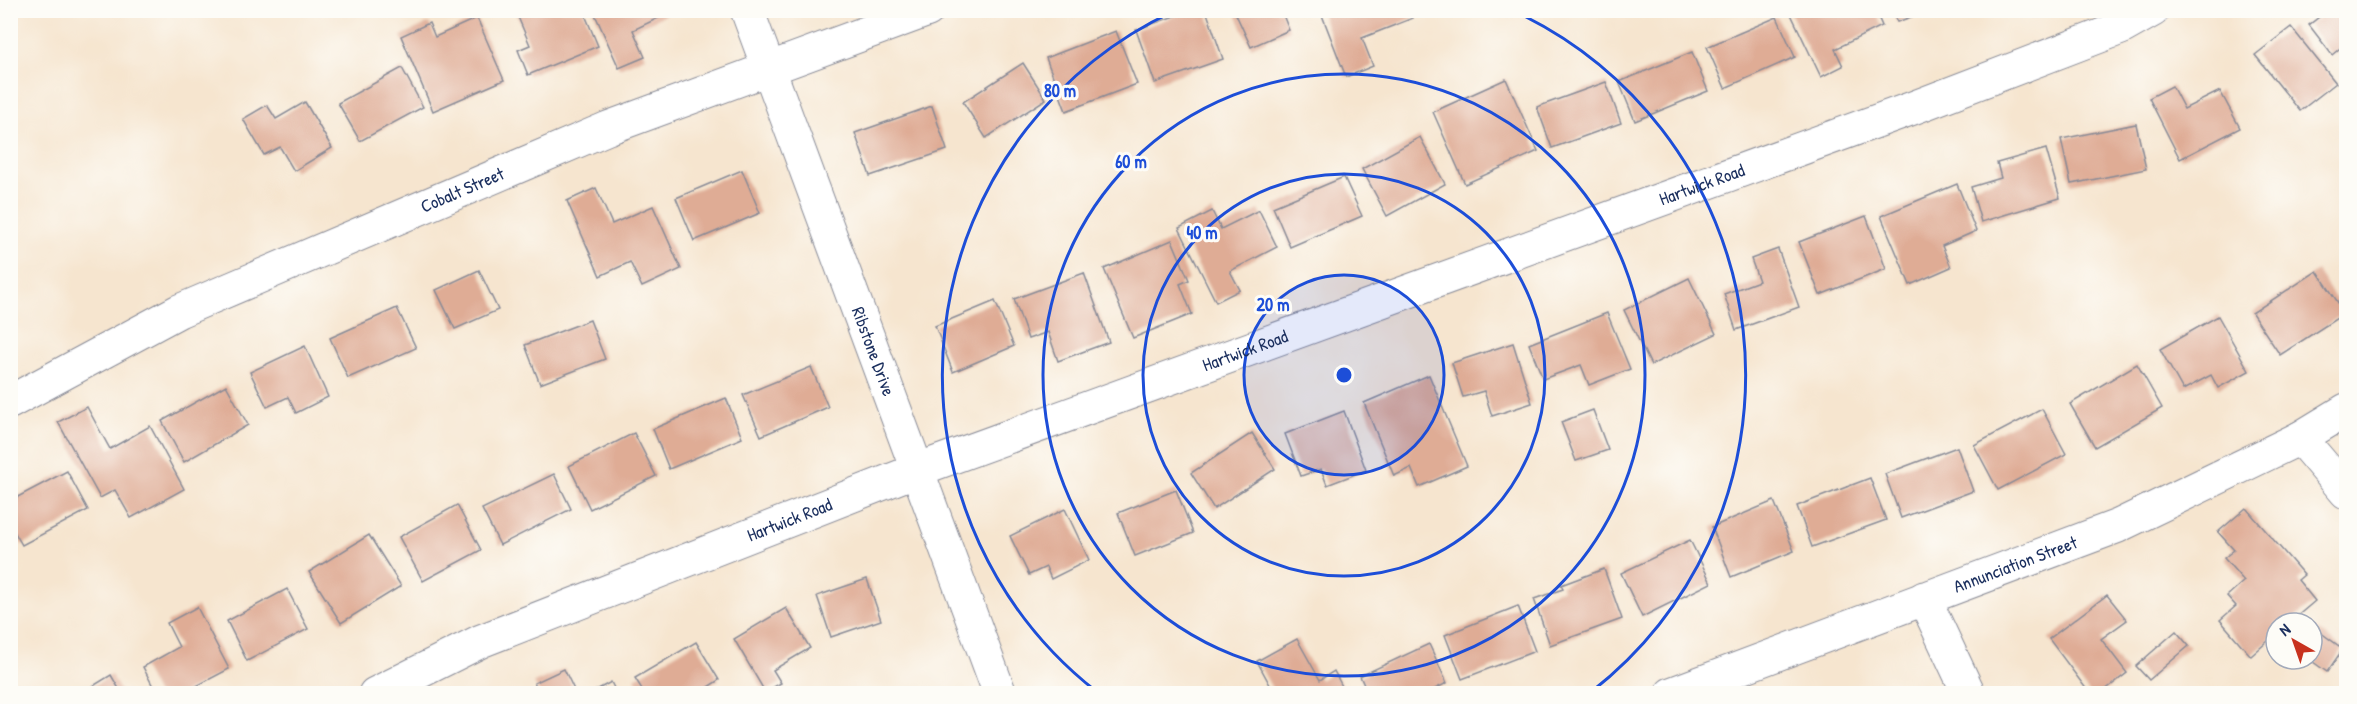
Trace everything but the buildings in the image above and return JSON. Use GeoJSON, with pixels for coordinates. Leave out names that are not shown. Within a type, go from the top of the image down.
{"type":"FeatureCollection","features":[{"type":"Feature","properties":{"kind":"street","name":"Ribstone Drive"},"geometry":{"type":"LineString","coordinates":[[747,10],[1000,693]]}},
{"type":"Feature","properties":{"kind":"street","name":"Cobalt Street"},"geometry":{"type":"LineString","coordinates":[[10,402],[179,310],[608,128],[928,10]]}},
{"type":"Feature","properties":{"kind":"street","name":"Hartwick Road"},"geometry":{"type":"LineString","coordinates":[[375,693],[481,641],[917,470],[1899,113],[2121,28],[2154,10]]}},
{"type":"Feature","properties":{"kind":"street","name":"Annunciation Street"},"geometry":{"type":"LineString","coordinates":[[1671,693],[2118,526],[2300,438],[2346,410]]}},
{"type":"Feature","properties":{"kind":"street"},"geometry":{"type":"LineString","coordinates":[[2300,438],[2346,492]]}},
{"type":"Feature","properties":{"kind":"street"},"geometry":{"type":"LineString","coordinates":[[1924,598],[1969,693]]}}]}
